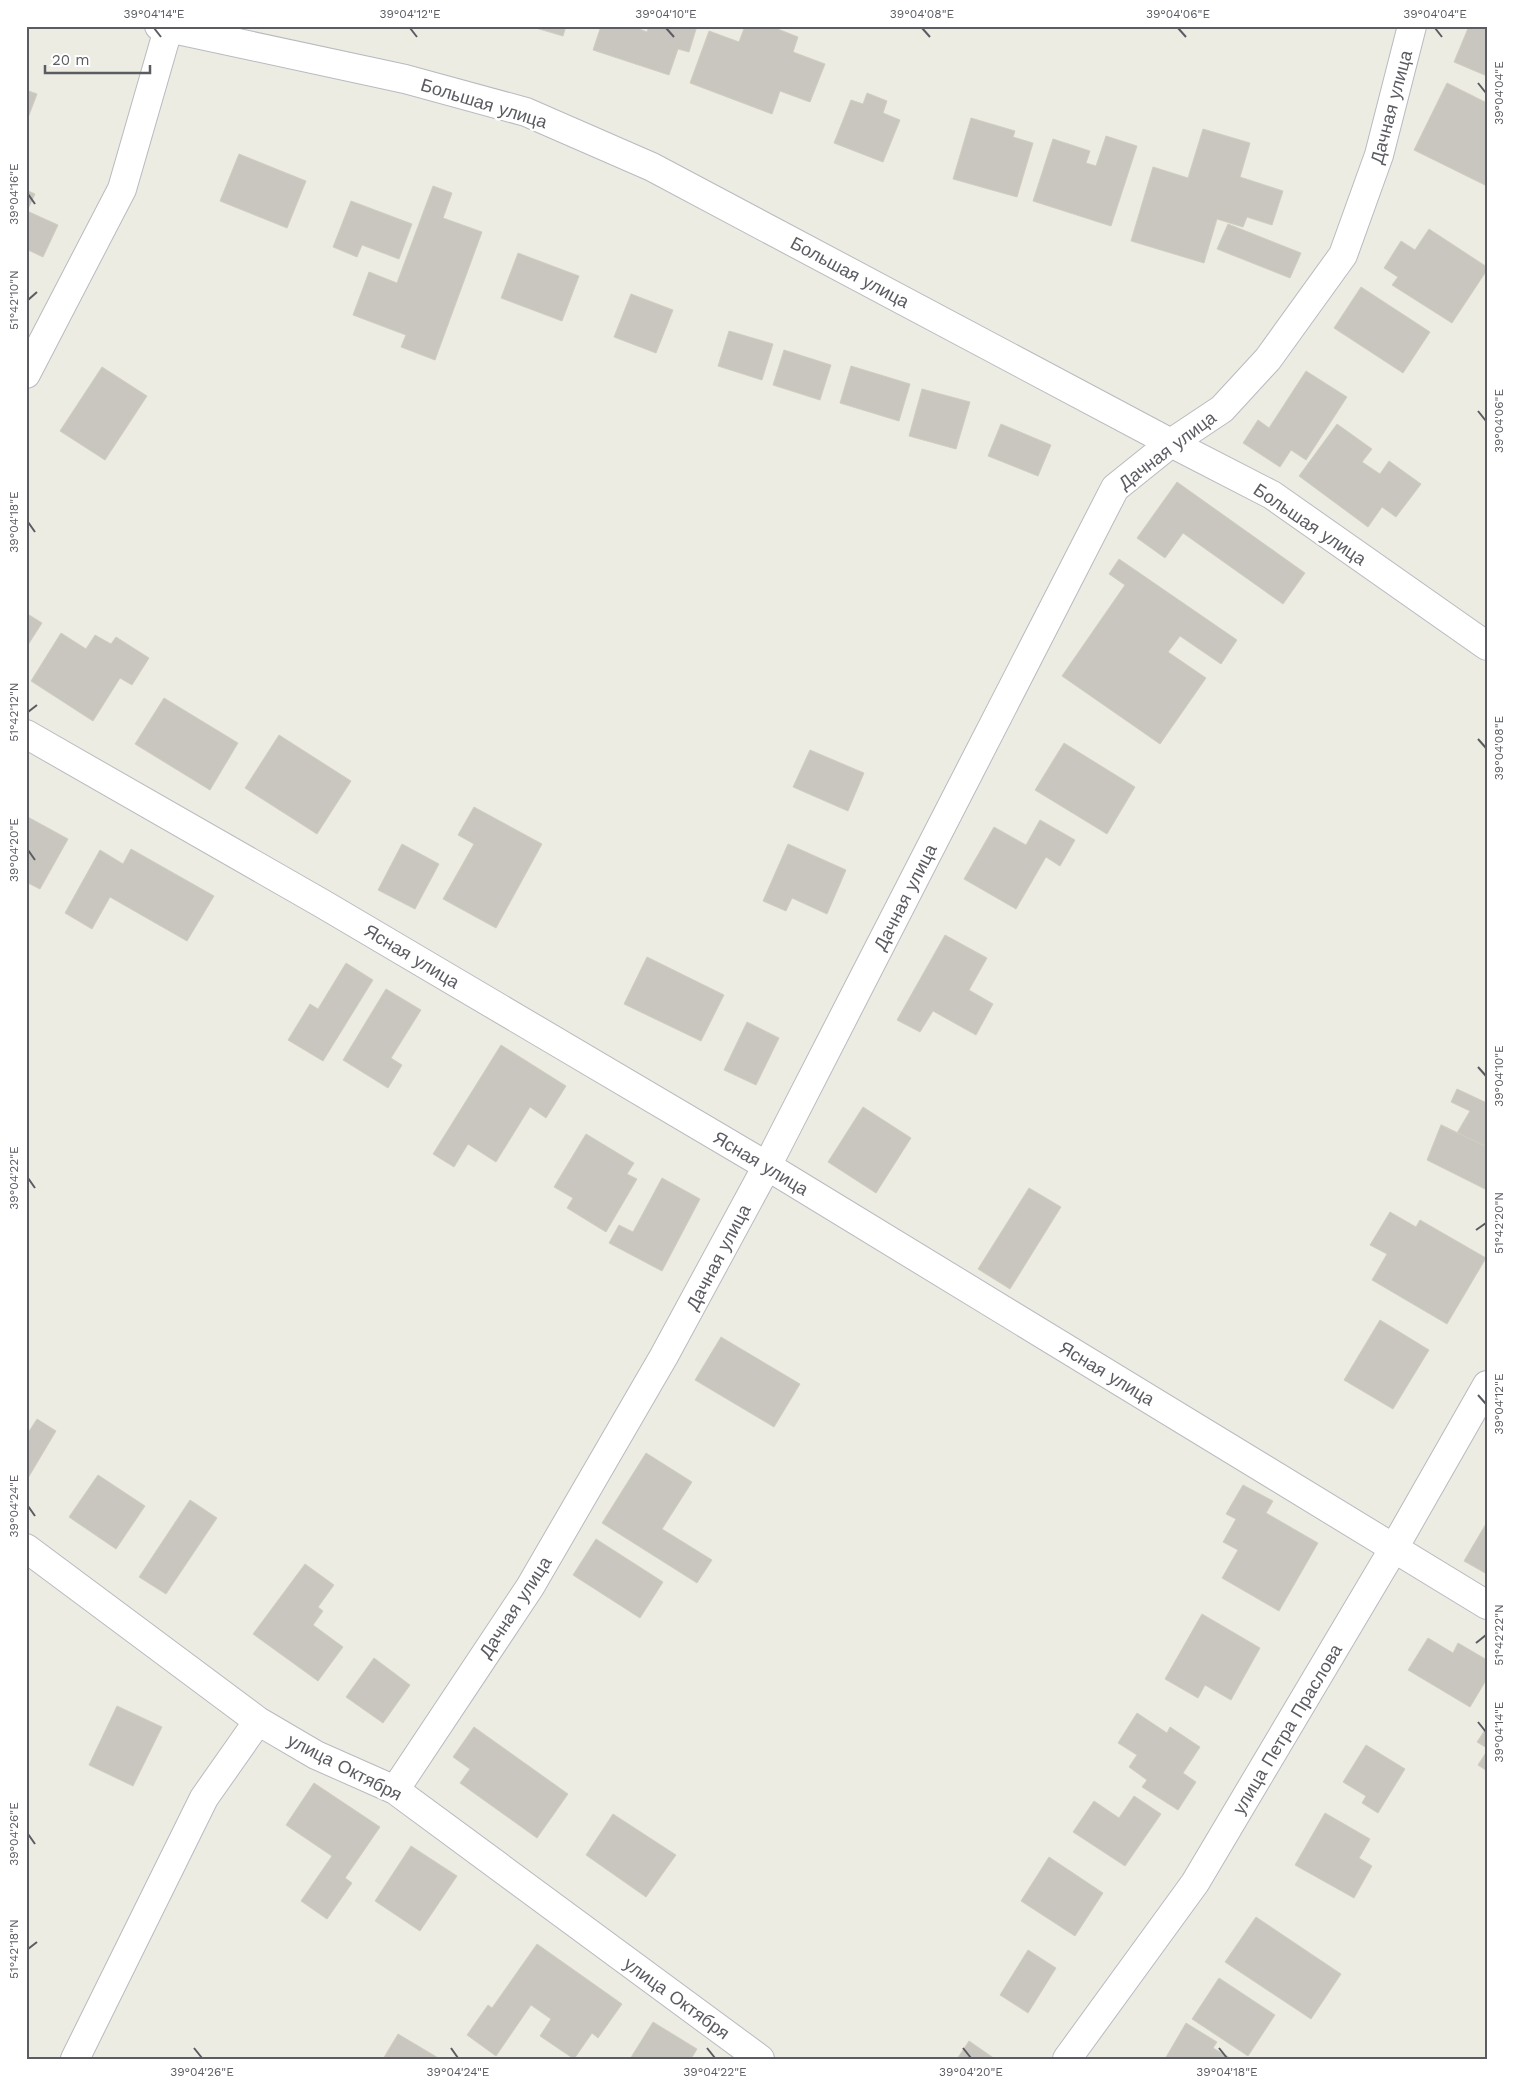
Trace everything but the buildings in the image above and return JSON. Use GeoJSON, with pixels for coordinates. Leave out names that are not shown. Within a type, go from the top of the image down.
{"type":"FeatureCollection","features":[{"type":"Feature","properties":{"kind":"street","name":"Дачная улица"},"geometry":{"type":"LineString","coordinates":[[395,1790],[530,1587],[664,1356],[767,1166],[1115,488],[1171,443],[1222,408],[1268,359],[1343,255],[1380,155],[1412,26]]}},
{"type":"Feature","properties":{"kind":"street","name":"Большая улица"},"geometry":{"type":"LineString","coordinates":[[166,27],[405,79],[526,112],[652,167],[1272,495],[1487,646]]}},
{"type":"Feature","properties":{"kind":"street"},"geometry":{"type":"LineString","coordinates":[[26,374],[122,188],[166,27]]}},
{"type":"Feature","properties":{"kind":"street","name":"Ясная улица"},"geometry":{"type":"LineString","coordinates":[[26,734],[323,904],[767,1166],[1487,1605]]}},
{"type":"Feature","properties":{"kind":"street","name":"улица Петра Праслова"},"geometry":{"type":"LineString","coordinates":[[1067,2059],[1196,1883],[1394,1548],[1487,1385]]}},
{"type":"Feature","properties":{"kind":"street","name":"улица Октября"},"geometry":{"type":"LineString","coordinates":[[26,1548],[258,1721],[316,1755],[395,1790],[760,2059]]}},
{"type":"Feature","properties":{"kind":"street"},"geometry":{"type":"LineString","coordinates":[[75,2059],[204,1798],[258,1721]]}}]}
